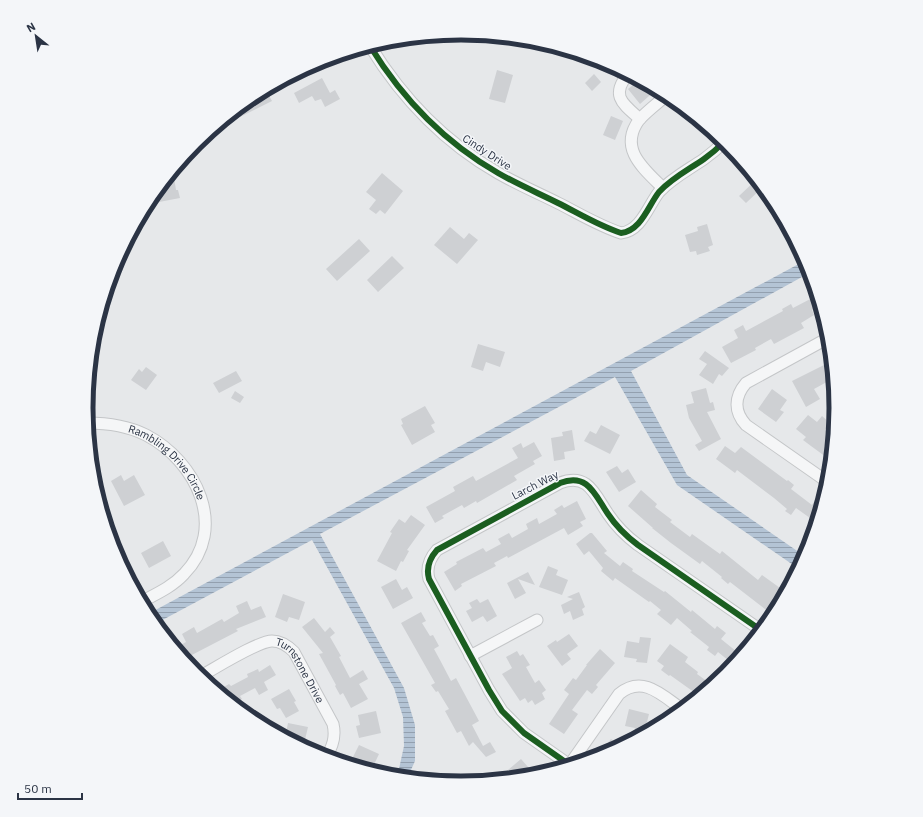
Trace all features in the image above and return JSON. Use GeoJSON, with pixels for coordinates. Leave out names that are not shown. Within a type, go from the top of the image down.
{"type":"FeatureCollection","features":[{"type":"Feature","properties":{"kind":"street","name":"Cindy Drive"},"geometry":{"type":"LineString","coordinates":[[373,51],[397,86],[415,107],[470,155],[522,185],[615,231],[621,233],[627,232],[636,227],[663,188]]}},
{"type":"Feature","properties":{"kind":"street"},"geometry":{"type":"LineString","coordinates":[[625,79],[620,87],[619,96],[625,106],[640,119]]}},
{"type":"Feature","properties":{"kind":"street"},"geometry":{"type":"LineString","coordinates":[[662,99],[640,119],[630,143],[631,149],[636,158],[663,188],[681,173],[704,159],[720,146]]}},
{"type":"Feature","properties":{"kind":"street"},"geometry":{"type":"LineString","coordinates":[[823,478],[746,425],[738,413],[737,407],[738,394],[746,383],[824,340]]}},
{"type":"Feature","properties":{"kind":"street","name":"Rambling Drive Circle"},"geometry":{"type":"LineString","coordinates":[[94,423],[110,424],[132,429],[159,443],[177,458],[195,482],[200,493],[205,511],[205,522],[203,541],[196,558],[185,574],[166,589],[146,599]]}},
{"type":"Feature","properties":{"kind":"street","name":"Larch Way"},"geometry":{"type":"LineString","coordinates":[[470,656],[429,579],[428,567],[432,555],[442,546],[546,490],[560,483],[572,480],[585,483],[593,489],[619,528],[638,545],[758,628]]}},
{"type":"Feature","properties":{"kind":"street"},"geometry":{"type":"LineString","coordinates":[[537,620],[470,656],[495,701],[511,721],[524,733],[564,762]]}},
{"type":"Feature","properties":{"kind":"street","name":"Turnstone Drive"},"geometry":{"type":"LineString","coordinates":[[206,673],[265,642],[278,642],[289,647],[294,652],[333,724],[334,736],[329,752]]}},
{"type":"Feature","properties":{"kind":"street"},"geometry":{"type":"LineString","coordinates":[[575,758],[619,694],[630,687],[649,687],[678,707]]}},
{"type":"Feature","properties":{"kind":"water"},"geometry":{"type":"Polygon","coordinates":[[[800,263],[805,275],[631,371],[687,475],[800,553],[794,566],[677,485],[615,377],[320,534],[404,688],[415,725],[415,761],[409,773],[398,771],[404,746],[403,717],[394,688],[312,540],[161,621],[154,611],[800,263]]]}},
{"type":"Feature","properties":{"kind":"building"},"geometry":{"type":"Polygon","coordinates":[[[497,70],[513,75],[505,103],[489,99],[497,70]]]}},
{"type":"Feature","properties":{"kind":"building"},"geometry":{"type":"Polygon","coordinates":[[[594,74],[601,82],[592,91],[585,83],[594,74]]]}},
{"type":"Feature","properties":{"kind":"building"},"geometry":{"type":"Polygon","coordinates":[[[322,78],[330,93],[335,90],[340,99],[325,107],[321,99],[315,101],[312,96],[299,103],[294,93],[322,78]]]}},
{"type":"Feature","properties":{"kind":"building"},"geometry":{"type":"Polygon","coordinates":[[[635,83],[652,93],[640,104],[628,89],[635,83]]]}},
{"type":"Feature","properties":{"kind":"building"},"geometry":{"type":"Polygon","coordinates":[[[268,95],[272,101],[240,117],[239,115],[268,95]]]}},
{"type":"Feature","properties":{"kind":"building"},"geometry":{"type":"Polygon","coordinates":[[[611,116],[623,121],[615,140],[603,135],[611,116]]]}},
{"type":"Feature","properties":{"kind":"building"},"geometry":{"type":"Polygon","coordinates":[[[382,173],[403,191],[385,214],[380,210],[376,214],[369,209],[376,200],[366,192],[382,173]]]}},
{"type":"Feature","properties":{"kind":"building"},"geometry":{"type":"Polygon","coordinates":[[[174,178],[176,190],[178,190],[180,198],[159,202],[158,199],[174,178]]]}},
{"type":"Feature","properties":{"kind":"building"},"geometry":{"type":"Polygon","coordinates":[[[753,183],[759,191],[746,203],[739,196],[753,183]]]}},
{"type":"Feature","properties":{"kind":"building"},"geometry":{"type":"Polygon","coordinates":[[[707,224],[713,245],[708,247],[710,251],[697,255],[696,251],[690,252],[685,235],[698,231],[697,227],[707,224]]]}},
{"type":"Feature","properties":{"kind":"building"},"geometry":{"type":"Polygon","coordinates":[[[450,227],[464,239],[469,233],[478,240],[457,264],[434,245],[450,227]]]}},
{"type":"Feature","properties":{"kind":"building"},"geometry":{"type":"Polygon","coordinates":[[[359,239],[370,251],[337,281],[326,269],[359,239]]]}},
{"type":"Feature","properties":{"kind":"building"},"geometry":{"type":"Polygon","coordinates":[[[392,256],[404,268],[378,292],[367,280],[392,256]]]}},
{"type":"Feature","properties":{"kind":"building"},"geometry":{"type":"Polygon","coordinates":[[[812,298],[815,308],[812,310],[814,315],[801,323],[804,328],[774,344],[771,339],[755,348],[756,350],[731,363],[722,347],[738,338],[734,330],[743,325],[746,331],[783,311],[782,309],[791,304],[793,308],[812,298]]]}},
{"type":"Feature","properties":{"kind":"building"},"geometry":{"type":"Polygon","coordinates":[[[478,344],[505,352],[500,367],[486,362],[483,371],[471,367],[478,344]]]}},
{"type":"Feature","properties":{"kind":"building"},"geometry":{"type":"Polygon","coordinates":[[[705,351],[729,368],[722,376],[719,374],[713,384],[699,375],[707,364],[699,359],[705,351]]]}},
{"type":"Feature","properties":{"kind":"building"},"geometry":{"type":"Polygon","coordinates":[[[827,363],[829,381],[814,389],[820,399],[806,407],[792,381],[827,363]]]}},
{"type":"Feature","properties":{"kind":"building"},"geometry":{"type":"Polygon","coordinates":[[[146,367],[157,375],[146,390],[131,380],[139,369],[142,372],[146,367]]]}},
{"type":"Feature","properties":{"kind":"building"},"geometry":{"type":"Polygon","coordinates":[[[236,371],[242,381],[219,393],[213,383],[236,371]]]}},
{"type":"Feature","properties":{"kind":"building"},"geometry":{"type":"Polygon","coordinates":[[[706,388],[710,403],[713,402],[715,410],[707,412],[721,439],[699,451],[695,445],[702,441],[689,418],[686,405],[694,403],[691,392],[706,388]]]}},
{"type":"Feature","properties":{"kind":"building"},"geometry":{"type":"Polygon","coordinates":[[[772,389],[787,400],[780,410],[784,412],[776,422],[758,409],[772,389]]]}},
{"type":"Feature","properties":{"kind":"building"},"geometry":{"type":"Polygon","coordinates":[[[235,391],[244,397],[240,403],[231,398],[235,391]]]}},
{"type":"Feature","properties":{"kind":"building"},"geometry":{"type":"Polygon","coordinates":[[[425,406],[435,423],[431,425],[435,432],[412,445],[401,425],[403,424],[401,419],[425,406]]]}},
{"type":"Feature","properties":{"kind":"building"},"geometry":{"type":"Polygon","coordinates":[[[808,415],[817,422],[822,416],[829,422],[825,430],[829,433],[827,456],[826,457],[803,440],[806,437],[796,429],[808,415]]]}},
{"type":"Feature","properties":{"kind":"building"},"geometry":{"type":"Polygon","coordinates":[[[601,425],[620,435],[610,454],[584,441],[590,431],[596,434],[601,425]]]}},
{"type":"Feature","properties":{"kind":"building"},"geometry":{"type":"Polygon","coordinates":[[[572,430],[575,450],[564,452],[565,459],[554,461],[551,438],[563,436],[562,432],[572,430]]]}},
{"type":"Feature","properties":{"kind":"building"},"geometry":{"type":"Polygon","coordinates":[[[534,442],[542,456],[533,461],[535,464],[514,476],[517,480],[477,503],[476,501],[464,508],[462,505],[442,516],[444,518],[435,523],[426,507],[455,491],[453,487],[473,476],[476,481],[518,458],[512,448],[521,443],[523,448],[534,442]]]}},
{"type":"Feature","properties":{"kind":"building"},"geometry":{"type":"Polygon","coordinates":[[[725,446],[735,453],[741,447],[787,481],[788,480],[794,485],[791,489],[812,505],[815,500],[818,502],[812,520],[796,508],[791,515],[785,511],[787,509],[774,498],[737,470],[735,473],[716,459],[725,446]]]}},
{"type":"Feature","properties":{"kind":"building"},"geometry":{"type":"Polygon","coordinates":[[[617,466],[622,473],[628,469],[636,482],[619,492],[606,472],[617,466]]]}},
{"type":"Feature","properties":{"kind":"building"},"geometry":{"type":"Polygon","coordinates":[[[121,475],[124,481],[134,475],[145,495],[124,506],[111,481],[121,475]]]}},
{"type":"Feature","properties":{"kind":"building"},"geometry":{"type":"Polygon","coordinates":[[[641,490],[657,504],[655,507],[672,520],[670,522],[690,537],[692,534],[720,554],[722,551],[758,580],[762,575],[783,590],[769,612],[730,582],[728,584],[721,578],[722,577],[702,561],[700,564],[671,543],[628,506],[641,490]]]}},
{"type":"Feature","properties":{"kind":"building"},"geometry":{"type":"Polygon","coordinates":[[[577,501],[586,519],[580,522],[583,526],[568,535],[564,528],[508,558],[507,556],[494,563],[496,566],[461,584],[462,586],[455,591],[444,572],[457,564],[456,562],[483,548],[486,552],[501,544],[498,539],[509,533],[512,538],[528,529],[526,524],[537,518],[539,524],[557,514],[554,510],[562,505],[564,508],[577,501]]]}},
{"type":"Feature","properties":{"kind":"building"},"geometry":{"type":"Polygon","coordinates":[[[411,515],[425,525],[407,550],[409,551],[403,562],[401,561],[396,571],[377,561],[392,533],[390,532],[399,519],[405,523],[411,515]]]}},
{"type":"Feature","properties":{"kind":"building"},"geometry":{"type":"Polygon","coordinates":[[[592,533],[607,551],[604,553],[620,566],[623,562],[633,569],[632,571],[664,592],[665,591],[691,612],[692,610],[715,629],[717,626],[726,633],[721,639],[738,652],[729,661],[718,652],[715,656],[707,650],[709,647],[690,632],[692,631],[677,618],[671,625],[657,614],[661,610],[615,578],[613,581],[601,571],[603,568],[589,551],[584,555],[576,544],[592,533]]]}},
{"type":"Feature","properties":{"kind":"building"},"geometry":{"type":"Polygon","coordinates":[[[163,541],[171,556],[149,568],[141,553],[163,541]]]}},
{"type":"Feature","properties":{"kind":"building"},"geometry":{"type":"Polygon","coordinates":[[[548,566],[558,570],[556,575],[568,580],[562,595],[539,587],[548,566]]]}},
{"type":"Feature","properties":{"kind":"building"},"geometry":{"type":"Polygon","coordinates":[[[528,572],[535,585],[518,579],[526,593],[515,599],[507,583],[528,572]]]}},
{"type":"Feature","properties":{"kind":"building"},"geometry":{"type":"Polygon","coordinates":[[[396,579],[402,590],[407,587],[413,598],[393,609],[381,587],[396,579]]]}},
{"type":"Feature","properties":{"kind":"building"},"geometry":{"type":"Polygon","coordinates":[[[579,592],[585,607],[582,609],[584,615],[573,620],[570,611],[564,614],[561,605],[573,599],[567,597],[579,592]]]}},
{"type":"Feature","properties":{"kind":"building"},"geometry":{"type":"Polygon","coordinates":[[[283,594],[305,602],[299,620],[289,617],[287,622],[275,617],[283,594]]]}},
{"type":"Feature","properties":{"kind":"building"},"geometry":{"type":"Polygon","coordinates":[[[477,599],[480,603],[488,599],[497,616],[487,622],[483,616],[472,622],[466,611],[472,608],[469,603],[477,599]]]}},
{"type":"Feature","properties":{"kind":"building"},"geometry":{"type":"Polygon","coordinates":[[[247,601],[251,610],[261,606],[266,617],[236,629],[238,631],[189,656],[180,646],[186,642],[182,634],[194,627],[197,633],[222,619],[224,622],[239,613],[236,606],[247,601]]]}},
{"type":"Feature","properties":{"kind":"building"},"geometry":{"type":"Polygon","coordinates":[[[421,612],[426,621],[422,623],[430,636],[433,635],[439,646],[434,649],[451,681],[456,678],[479,721],[472,725],[483,746],[490,742],[496,752],[486,757],[473,742],[469,746],[461,731],[457,733],[445,711],[449,709],[438,691],[436,692],[431,685],[435,683],[401,623],[421,612]]]}},
{"type":"Feature","properties":{"kind":"building"},"geometry":{"type":"Polygon","coordinates":[[[314,618],[325,632],[330,627],[335,633],[330,637],[341,656],[339,657],[350,678],[363,670],[368,679],[359,684],[368,699],[351,708],[343,693],[340,695],[319,654],[323,653],[302,627],[314,618]]]}},
{"type":"Feature","properties":{"kind":"building"},"geometry":{"type":"Polygon","coordinates":[[[569,634],[578,646],[567,654],[571,659],[562,666],[547,646],[556,640],[557,642],[569,634]]]}},
{"type":"Feature","properties":{"kind":"building"},"geometry":{"type":"Polygon","coordinates":[[[640,637],[651,638],[647,663],[636,662],[637,659],[624,657],[627,641],[639,643],[640,637]]]}},
{"type":"Feature","properties":{"kind":"building"},"geometry":{"type":"Polygon","coordinates":[[[670,644],[688,657],[685,662],[708,682],[695,693],[661,670],[664,666],[657,661],[670,644]]]}},
{"type":"Feature","properties":{"kind":"building"},"geometry":{"type":"Polygon","coordinates":[[[600,649],[615,663],[596,685],[598,687],[592,694],[587,690],[572,710],[578,714],[564,734],[549,724],[569,694],[564,690],[573,678],[576,680],[586,665],[600,649]]]}},
{"type":"Feature","properties":{"kind":"building"},"geometry":{"type":"Polygon","coordinates":[[[517,651],[520,656],[523,654],[530,665],[526,667],[535,683],[539,680],[546,690],[542,693],[545,699],[535,705],[532,700],[528,703],[525,698],[520,701],[502,674],[512,668],[506,657],[517,651]]]}},
{"type":"Feature","properties":{"kind":"building"},"geometry":{"type":"Polygon","coordinates":[[[270,665],[276,675],[264,682],[268,690],[259,695],[255,688],[240,696],[242,699],[237,701],[222,688],[229,684],[231,686],[248,677],[247,674],[258,669],[259,672],[270,665]]]}},
{"type":"Feature","properties":{"kind":"building"},"geometry":{"type":"Polygon","coordinates":[[[289,689],[296,701],[294,702],[299,711],[286,718],[280,708],[277,709],[271,699],[289,689]]]}},
{"type":"Feature","properties":{"kind":"building"},"geometry":{"type":"Polygon","coordinates":[[[629,709],[649,714],[645,728],[634,733],[635,728],[625,726],[629,709]]]}},
{"type":"Feature","properties":{"kind":"building"},"geometry":{"type":"Polygon","coordinates":[[[376,711],[381,733],[359,738],[356,726],[360,725],[358,715],[376,711]]]}},
{"type":"Feature","properties":{"kind":"building"},"geometry":{"type":"Polygon","coordinates":[[[288,723],[308,727],[305,742],[286,733],[288,723]]]}},
{"type":"Feature","properties":{"kind":"building"},"geometry":{"type":"Polygon","coordinates":[[[611,739],[616,743],[603,749],[611,739]]]}},
{"type":"Feature","properties":{"kind":"building"},"geometry":{"type":"Polygon","coordinates":[[[359,745],[379,754],[373,766],[352,760],[359,745]]]}},
{"type":"Feature","properties":{"kind":"building"},"geometry":{"type":"Polygon","coordinates":[[[521,759],[531,770],[510,774],[502,775],[521,759]]]}},
{"type":"Feature","properties":{"kind":"cycle path"},"geometry":{"type":"LineString","coordinates":[[373,51],[410,101],[442,133],[478,161],[520,185],[597,223],[621,233],[634,228],[639,223],[659,192],[664,187],[707,157],[720,146]]}},
{"type":"Feature","properties":{"kind":"cycle path"},"geometry":{"type":"LineString","coordinates":[[565,762],[524,733],[502,711],[489,690],[429,579],[429,564],[437,550],[560,483],[570,480],[577,481],[590,487],[614,523],[634,542],[758,628]]}}]}
